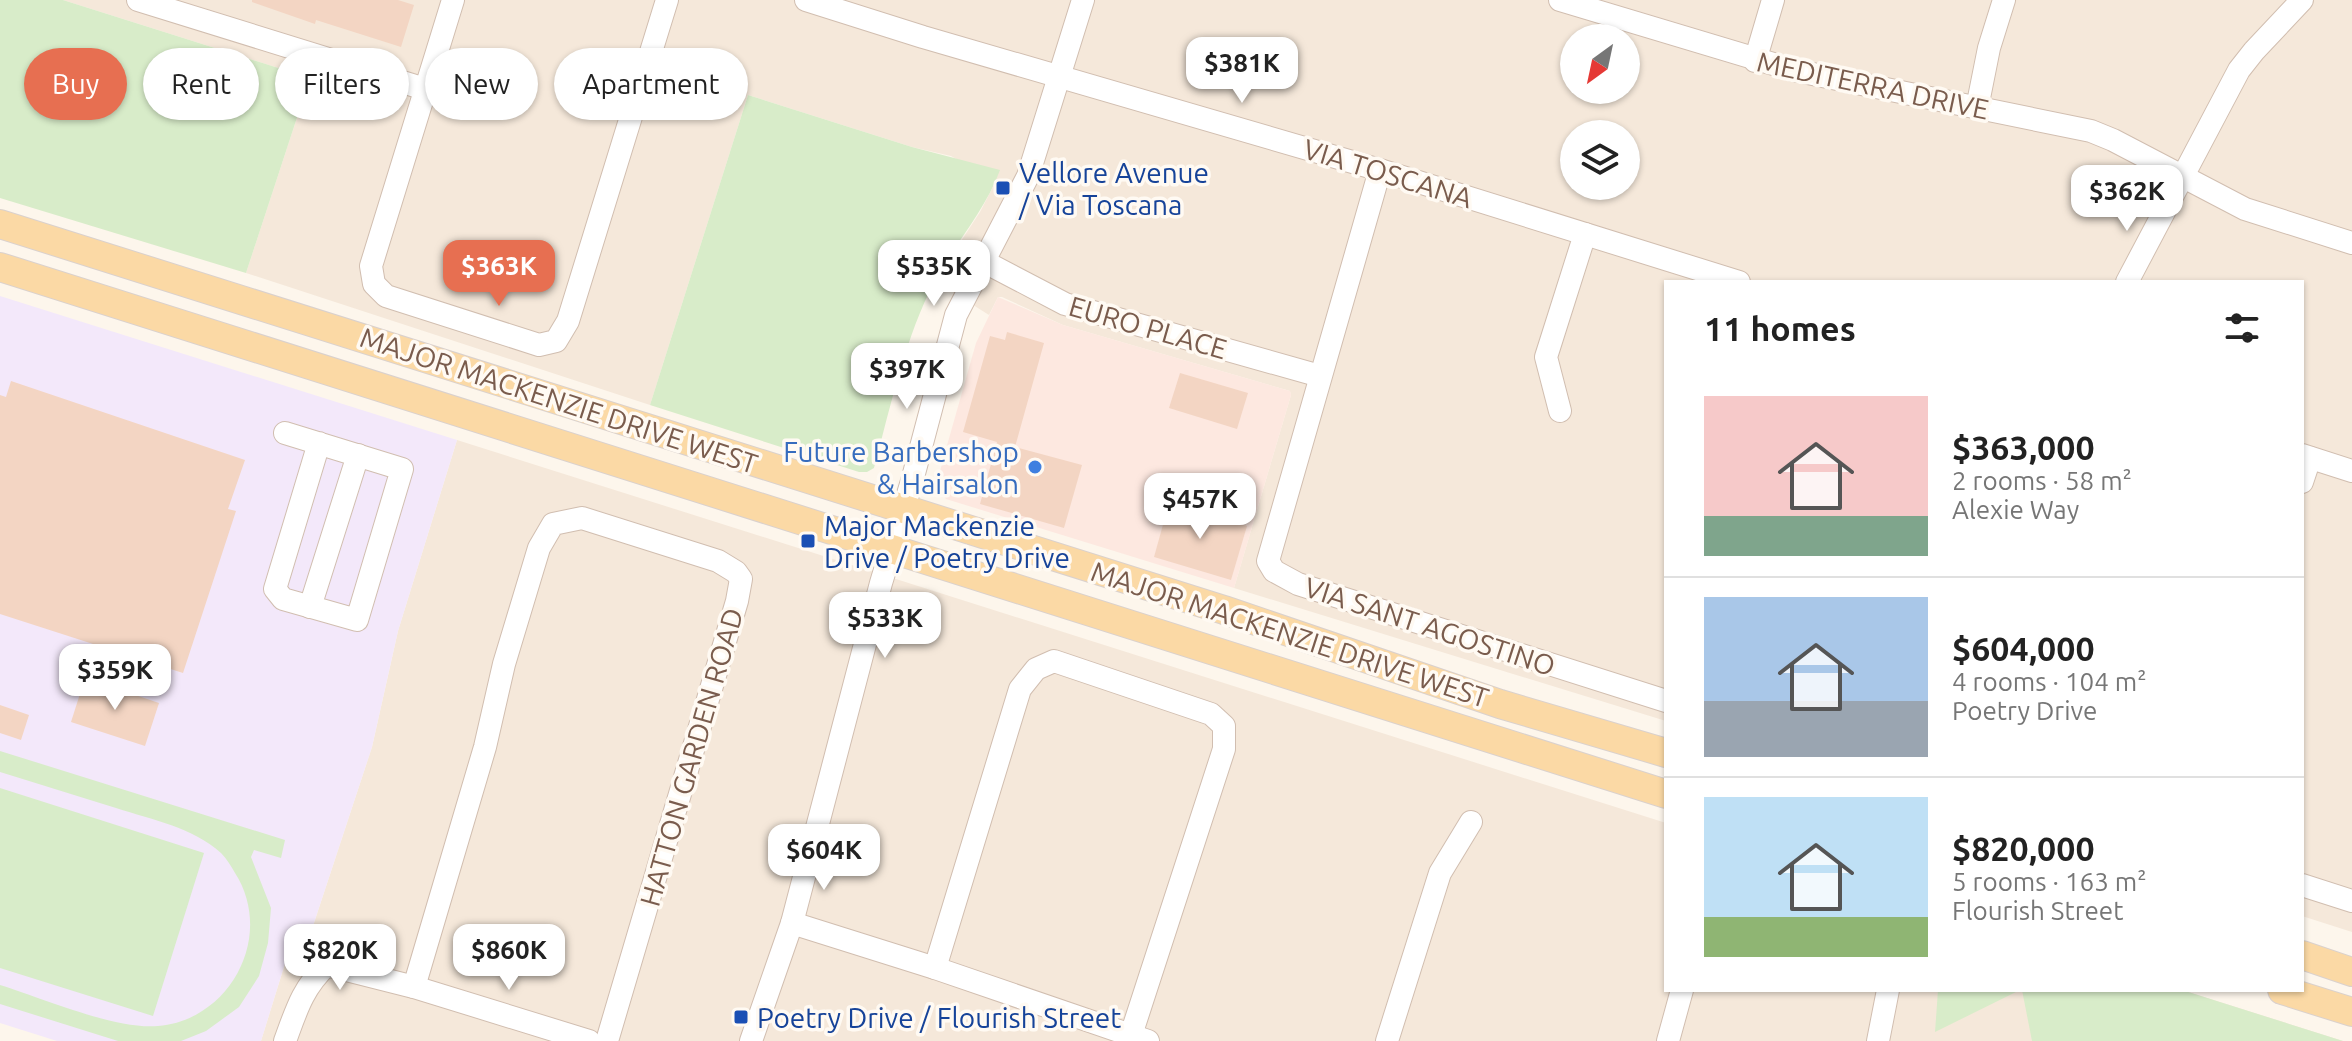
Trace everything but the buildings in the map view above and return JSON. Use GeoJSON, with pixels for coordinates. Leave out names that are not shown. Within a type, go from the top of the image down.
{"type":"FeatureCollection","features":[{"type":"Feature","properties":{"kind":"main road","name":"MAJOR MACKENZIE DRIVE WEST"},"geometry":{"type":"LineString","coordinates":[[0,224],[1224,610],[1500,704],[1664,752]]}},
{"type":"Feature","properties":{"kind":"main road","name":"MAJOR MACKENZIE DRIVE WEST"},"geometry":{"type":"LineString","coordinates":[[0,267],[1664,793]]}},
{"type":"Feature","properties":{"kind":"main road"},"geometry":{"type":"LineString","coordinates":[[2304,956],[2352,972]]}},
{"type":"Feature","properties":{"kind":"main road"},"geometry":{"type":"LineString","coordinates":[[2288,992],[2352,1012]]}},
{"type":"Feature","properties":{"kind":"street"},"geometry":{"type":"LineString","coordinates":[[138,0],[425,89],[371,266],[374,284],[386,296],[539,345],[556,341],[568,321],[667,0]]}},
{"type":"Feature","properties":{"kind":"street"},"geometry":{"type":"LineString","coordinates":[[438,48],[453,0]]}},
{"type":"Feature","properties":{"kind":"street","name":"VIA TOSCANA"},"geometry":{"type":"LineString","coordinates":[[806,0],[1380,170],[1733,280]]}},
{"type":"Feature","properties":{"kind":"street"},"geometry":{"type":"LineString","coordinates":[[751,1041],[792,923],[956,315],[1028,176],[1083,0]]}},
{"type":"Feature","properties":{"kind":"street","name":"MEDITERRA DRIVE"},"geometry":{"type":"LineString","coordinates":[[1560,0],[1755,61],[2091,131],[2245,209],[2352,243]]}},
{"type":"Feature","properties":{"kind":"street"},"geometry":{"type":"LineString","coordinates":[[1755,61],[1773,0]]}},
{"type":"Feature","properties":{"kind":"street"},"geometry":{"type":"LineString","coordinates":[[1977,108],[1989,48],[2004,0]]}},
{"type":"Feature","properties":{"kind":"street"},"geometry":{"type":"LineString","coordinates":[[2128,280],[2239,70],[2302,0]]}},
{"type":"Feature","properties":{"kind":"street","name":"VIA SANT AGOSTINO"},"geometry":{"type":"LineString","coordinates":[[1380,170],[1268,561],[1274,571],[1298,584],[1664,700]]}},
{"type":"Feature","properties":{"kind":"street"},"geometry":{"type":"LineString","coordinates":[[1560,411],[1546,357],[1585,234]]}},
{"type":"Feature","properties":{"kind":"street","name":"EURO PLACE"},"geometry":{"type":"LineString","coordinates":[[983,261],[1065,304],[1320,376]]}},
{"type":"Feature","properties":{"kind":"street"},"geometry":{"type":"LineString","coordinates":[[285,433],[319,443],[358,455],[402,469],[357,620],[283,599],[275,589],[319,443]]}},
{"type":"Feature","properties":{"kind":"street"},"geometry":{"type":"LineString","coordinates":[[310,607],[358,455]]}},
{"type":"Feature","properties":{"kind":"street"},"geometry":{"type":"LineString","coordinates":[[2306,457],[2352,471]]}},
{"type":"Feature","properties":{"kind":"street","name":"HATTON GARDEN ROAD"},"geometry":{"type":"LineString","coordinates":[[414,987],[485,747],[504,664],[539,548],[553,524],[582,518],[718,561],[736,572],[741,579],[607,1041]]}},
{"type":"Feature","properties":{"kind":"street"},"geometry":{"type":"LineString","coordinates":[[792,923],[1139,1038],[1224,749],[1224,726],[1211,714],[1054,661],[1036,669],[1020,689],[935,968]]}},
{"type":"Feature","properties":{"kind":"street"},"geometry":{"type":"LineString","coordinates":[[1387,1041],[1440,873],[1471,822]]}},
{"type":"Feature","properties":{"kind":"street"},"geometry":{"type":"LineString","coordinates":[[2304,886],[2352,901]]}},
{"type":"Feature","properties":{"kind":"street"},"geometry":{"type":"LineString","coordinates":[[285,1041],[299,1001],[310,981],[327,965],[414,987],[589,1041]]}},
{"type":"Feature","properties":{"kind":"street"},"geometry":{"type":"LineString","coordinates":[[1668,1041],[1681,992]]}},
{"type":"Feature","properties":{"kind":"street"},"geometry":{"type":"LineString","coordinates":[[1878,1041],[1888,992]]}},
{"type":"Feature","properties":{"kind":"shaded area"},"geometry":{"type":"Polygon","coordinates":[[[63,0],[2352,0],[2352,932],[2304,917],[2304,280],[1664,280],[1664,720],[1234,588],[1290,391],[1063,325],[1002,297],[998,297],[989,315],[935,281],[980,212],[996,181],[951,156],[912,147],[748,95],[748,48],[554,48],[554,120],[740,120],[650,405],[246,273],[296,120],[409,120],[409,48],[275,48],[275,67],[259,62],[259,48],[215,48],[63,0]]]}},
{"type":"Feature","properties":{"kind":"shaded area"},"geometry":{"type":"Polygon","coordinates":[[[0,296],[457,440],[398,631],[372,747],[311,932],[296,928],[261,1041],[57,1041],[0,1023],[0,296]]]}},
{"type":"Feature","properties":{"kind":"shaded area"},"geometry":{"type":"Polygon","coordinates":[[[998,297],[1063,325],[1290,391],[1234,588],[946,499],[936,486],[976,343],[998,297]]]}},
{"type":"Feature","properties":{"kind":"shaded area"},"geometry":{"type":"Polygon","coordinates":[[[457,440],[1664,822],[1664,992],[2188,992],[2343,1041],[261,1041],[296,928],[311,932],[372,747],[398,631],[457,440]]]}},
{"type":"Feature","properties":{"kind":"green space"},"geometry":{"type":"Polygon","coordinates":[[[0,0],[63,0],[215,48],[143,48],[143,120],[259,120],[259,62],[275,67],[275,120],[296,120],[246,273],[0,198],[0,0]]]}},
{"type":"Feature","properties":{"kind":"green space"},"geometry":{"type":"Polygon","coordinates":[[[748,95],[912,147],[1000,170],[986,199],[943,267],[915,324],[874,468],[859,472],[650,405],[740,120],[748,120],[748,95]]]}},
{"type":"Feature","properties":{"kind":"green space"},"geometry":{"type":"Polygon","coordinates":[[[0,751],[285,840],[281,858],[254,850],[251,857],[271,908],[268,943],[259,976],[239,1007],[206,1031],[181,1041],[118,1041],[0,1004],[0,985],[122,1023],[158,1026],[184,1020],[206,1008],[225,991],[239,970],[247,947],[250,922],[246,897],[235,873],[223,855],[210,844],[172,825],[0,772],[0,751]]]}},
{"type":"Feature","properties":{"kind":"green space"},"geometry":{"type":"Polygon","coordinates":[[[0,788],[204,853],[153,1016],[0,968],[0,788]]]}},
{"type":"Feature","properties":{"kind":"green space"},"geometry":{"type":"Polygon","coordinates":[[[1938,992],[2016,992],[1935,1032],[1938,992]]]}},
{"type":"Feature","properties":{"kind":"green space"},"geometry":{"type":"Polygon","coordinates":[[[2022,992],[2188,992],[2343,1041],[2032,1041],[2022,992]]]}},
{"type":"Feature","properties":{"kind":"place","name":"Vellore Avenue / Via Toscana"},"geometry":{"type":"Point","coordinates":[1003,188]}},
{"type":"Feature","properties":{"kind":"place","name":"Future Barbershop & Hairsalon"},"geometry":{"type":"Point","coordinates":[1035,467]}},
{"type":"Feature","properties":{"kind":"place","name":"Major Mackenzie Drive / Poetry Drive"},"geometry":{"type":"Point","coordinates":[808,541]}},
{"type":"Feature","properties":{"kind":"place","name":"Poetry Drive / Flourish Street"},"geometry":{"type":"Point","coordinates":[741,1017]}}]}
